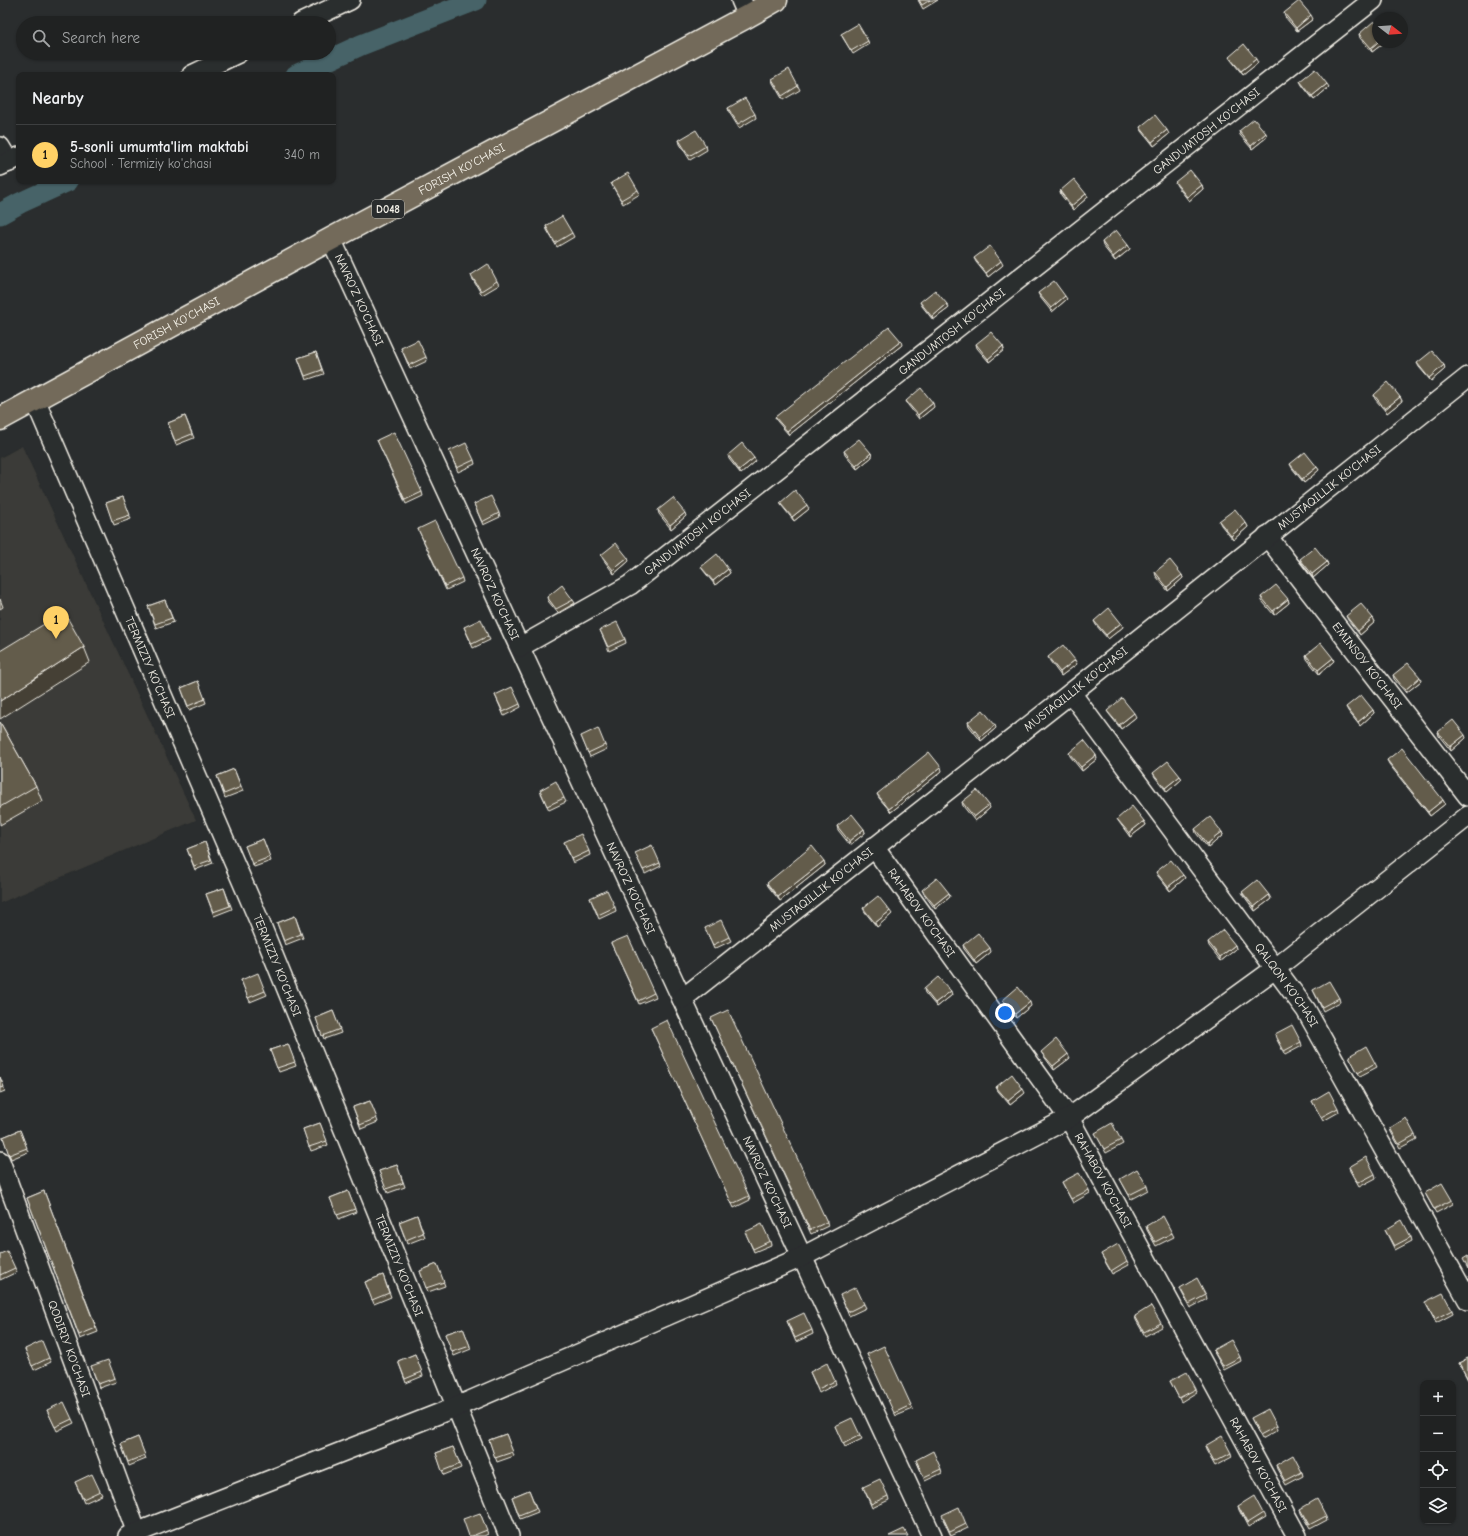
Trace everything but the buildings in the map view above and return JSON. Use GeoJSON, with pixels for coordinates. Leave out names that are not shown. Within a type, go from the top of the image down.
{"type":"FeatureCollection","features":[{"type":"Feature","properties":{"kind":"main road","name":"FORISH KO'CHASI"},"geometry":{"type":"LineString","coordinates":[[0,419],[331,240],[745,8],[776,0]]}},
{"type":"Feature","properties":{"kind":"street"},"geometry":{"type":"LineString","coordinates":[[315,16],[347,0]]}},
{"type":"Feature","properties":{"kind":"street","name":"GANDUMTOSH KO'CHASI"},"geometry":{"type":"LineString","coordinates":[[520,647],[630,585],[1373,0]]}},
{"type":"Feature","properties":{"kind":"street"},"geometry":{"type":"LineString","coordinates":[[198,72],[223,60]]}},
{"type":"Feature","properties":{"kind":"street","name":"NAVRO'Z KO'CHASI"},"geometry":{"type":"LineString","coordinates":[[331,240],[932,1536]]}},
{"type":"Feature","properties":{"kind":"street","name":"MUSTAQILLIK KO'CHASI"},"geometry":{"type":"LineString","coordinates":[[682,999],[1072,693],[1468,377]]}},
{"type":"Feature","properties":{"kind":"street","name":"TERMIZIY KO'CHASI"},"geometry":{"type":"LineString","coordinates":[[35,400],[258,918],[509,1536]]}},
{"type":"Feature","properties":{"kind":"street","name":"EMINSOY KO'CHASI"},"geometry":{"type":"LineString","coordinates":[[1268,536],[1468,796]]}},
{"type":"Feature","properties":{"kind":"street","name":"QALQON KO'CHASI"},"geometry":{"type":"LineString","coordinates":[[1072,693],[1306,1010],[1468,1300]]}},
{"type":"Feature","properties":{"kind":"street"},"geometry":{"type":"LineString","coordinates":[[134,1535],[456,1407],[802,1257],[1070,1118],[1276,968],[1468,816]]}},
{"type":"Feature","properties":{"kind":"street","name":"RAHABOV KO'CHASI"},"geometry":{"type":"LineString","coordinates":[[874,847],[1070,1118],[1297,1536]]}},
{"type":"Feature","properties":{"kind":"street","name":"QODIRIY KO'CHASI"},"geometry":{"type":"LineString","coordinates":[[0,1161],[134,1535]]}},
{"type":"Feature","properties":{"kind":"shaded area"},"geometry":{"type":"Polygon","coordinates":[[[22,446],[196,820],[0,903],[0,458],[22,446]]]}},
{"type":"Feature","properties":{"kind":"waterway"},"geometry":{"type":"LineString","coordinates":[[336,57],[361,45],[476,0]]}},
{"type":"Feature","properties":{"kind":"waterway"},"geometry":{"type":"LineString","coordinates":[[302,72],[328,60]]}},
{"type":"Feature","properties":{"kind":"waterway"},"geometry":{"type":"LineString","coordinates":[[0,214],[61,184]]}},
{"type":"Feature","properties":{"kind":"place","name":"5-sonli umumta'lim maktabi"},"geometry":{"type":"Point","coordinates":[56,639]}}]}
